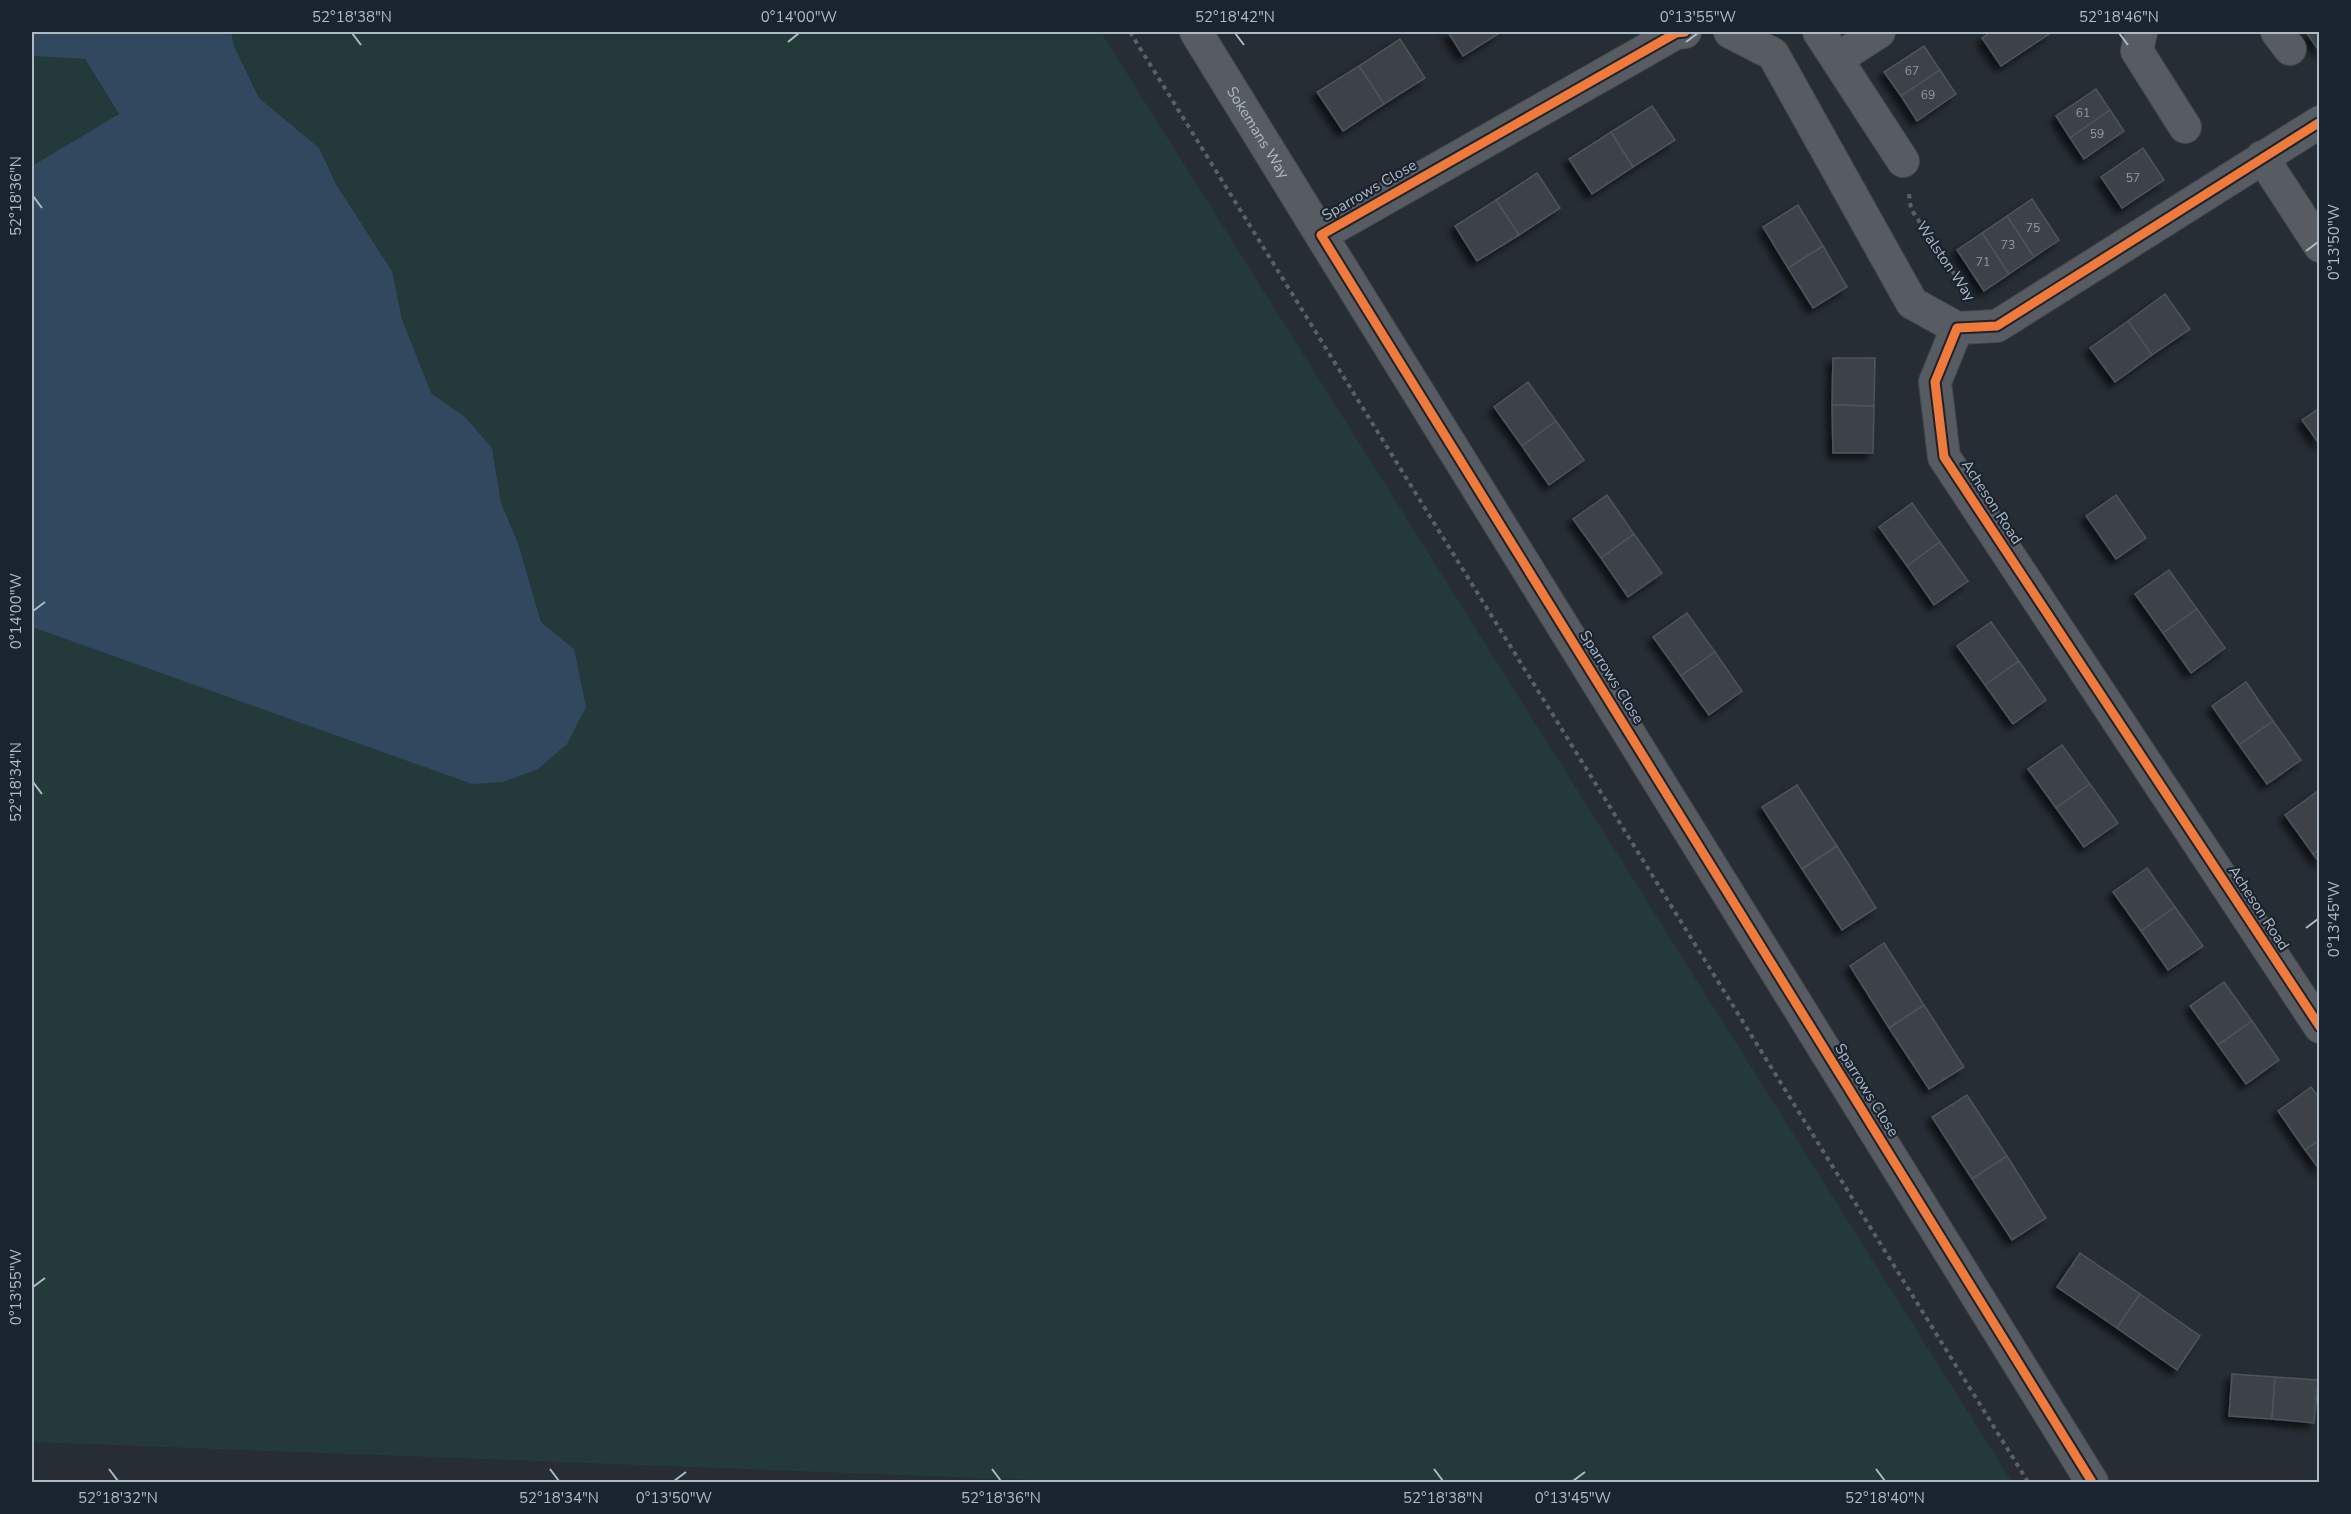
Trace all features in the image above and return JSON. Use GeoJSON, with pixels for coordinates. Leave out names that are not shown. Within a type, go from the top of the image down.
{"type":"FeatureCollection","features":[{"type":"Feature","properties":{"kind":"street","name":"Sokemans Way"},"geometry":{"type":"LineString","coordinates":[[1196,32],[1321,235]]}},
{"type":"Feature","properties":{"kind":"street","name":"Sparrows Close"},"geometry":{"type":"LineString","coordinates":[[1679,32],[1321,235],[2092,1482]]}},
{"type":"Feature","properties":{"kind":"street"},"geometry":{"type":"LineString","coordinates":[[1730,32],[1773,54],[1912,303],[1957,328],[1997,326],[2319,122]]}},
{"type":"Feature","properties":{"kind":"street"},"geometry":{"type":"LineString","coordinates":[[1819,32],[1903,160]]}},
{"type":"Feature","properties":{"kind":"street"},"geometry":{"type":"LineString","coordinates":[[1837,59],[1879,32]]}},
{"type":"Feature","properties":{"kind":"street"},"geometry":{"type":"LineString","coordinates":[[2141,32],[2137,51],[2185,127]]}},
{"type":"Feature","properties":{"kind":"street"},"geometry":{"type":"LineString","coordinates":[[2262,157],[2319,246]]}},
{"type":"Feature","properties":{"kind":"street","name":"Acheson Road"},"geometry":{"type":"LineString","coordinates":[[1957,328],[1935,382],[1944,457],[2319,1027]]}},
{"type":"Feature","properties":{"kind":"path"},"geometry":{"type":"LineString","coordinates":[[1130,32],[2028,1482]]}},
{"type":"Feature","properties":{"kind":"green space"},"geometry":{"type":"Polygon","coordinates":[[[231,32],[1101,32],[2012,1482],[1087,1482],[32,1442],[32,627],[472,784],[574,649],[541,622],[518,543],[501,503],[492,448],[465,417],[431,393],[402,319],[392,271],[337,186],[319,148],[259,98],[234,46],[231,32]]]}},
{"type":"Feature","properties":{"kind":"green space"},"geometry":{"type":"Polygon","coordinates":[[[32,56],[85,59],[119,114],[32,166],[32,56]]]}},
{"type":"Feature","properties":{"kind":"water"},"geometry":{"type":"Polygon","coordinates":[[[32,32],[231,32],[234,46],[259,98],[319,148],[337,186],[392,271],[402,319],[431,393],[465,417],[492,448],[501,503],[518,543],[541,622],[574,649],[586,707],[567,744],[538,769],[503,782],[472,784],[32,627],[32,166],[119,114],[85,59],[32,56],[32,32]]]}},
{"type":"Feature","properties":{"kind":"building"},"geometry":{"type":"Polygon","coordinates":[[[1448,32],[1501,32],[1463,56],[1448,32]]]}},
{"type":"Feature","properties":{"kind":"building"},"geometry":{"type":"Polygon","coordinates":[[[1991,32],[2052,32],[2001,66],[1982,38],[1991,32]]]}},
{"type":"Feature","properties":{"kind":"building"},"geometry":{"type":"Polygon","coordinates":[[[2306,32],[2320,32],[2320,52],[2306,32]]]}},
{"type":"Feature","properties":{"kind":"building"},"geometry":{"type":"Polygon","coordinates":[[[1400,39],[1425,78],[1384,104],[1359,66],[1400,39]]]}},
{"type":"Feature","properties":{"kind":"building"},"geometry":{"type":"Polygon","coordinates":[[[1924,46],[1940,70],[1901,96],[1884,72],[1924,46]]]}},
{"type":"Feature","properties":{"kind":"building"},"geometry":{"type":"Polygon","coordinates":[[[1359,66],[1384,104],[1343,131],[1317,92],[1359,66]]]}},
{"type":"Feature","properties":{"kind":"building"},"geometry":{"type":"Polygon","coordinates":[[[1940,70],[1956,94],[1917,121],[1901,96],[1940,70]]]}},
{"type":"Feature","properties":{"kind":"building"},"geometry":{"type":"Polygon","coordinates":[[[2096,89],[2110,110],[2070,138],[2056,116],[2096,89]]]}},
{"type":"Feature","properties":{"kind":"building"},"geometry":{"type":"Polygon","coordinates":[[[1652,106],[1675,140],[1633,167],[1611,132],[1652,106]]]}},
{"type":"Feature","properties":{"kind":"building"},"geometry":{"type":"Polygon","coordinates":[[[2110,110],[2124,131],[2084,159],[2070,138],[2110,110]]]}},
{"type":"Feature","properties":{"kind":"building"},"geometry":{"type":"Polygon","coordinates":[[[1611,132],[1633,167],[1592,194],[1569,159],[1611,132]]]}},
{"type":"Feature","properties":{"kind":"building"},"geometry":{"type":"Polygon","coordinates":[[[2143,148],[2164,180],[2122,208],[2101,177],[2143,148]]]}},
{"type":"Feature","properties":{"kind":"building"},"geometry":{"type":"Polygon","coordinates":[[[1537,173],[1560,208],[1519,235],[1496,200],[1537,173]]]}},
{"type":"Feature","properties":{"kind":"building"},"geometry":{"type":"Polygon","coordinates":[[[2032,199],[2059,240],[2034,257],[2007,216],[2032,199]]]}},
{"type":"Feature","properties":{"kind":"building"},"geometry":{"type":"Polygon","coordinates":[[[1496,200],[1519,235],[1477,261],[1455,226],[1496,200]]]}},
{"type":"Feature","properties":{"kind":"building"},"geometry":{"type":"Polygon","coordinates":[[[1798,205],[1823,246],[1788,268],[1763,227],[1798,205]]]}},
{"type":"Feature","properties":{"kind":"building"},"geometry":{"type":"Polygon","coordinates":[[[2007,216],[2034,257],[2009,274],[1982,233],[2007,216]]]}},
{"type":"Feature","properties":{"kind":"building"},"geometry":{"type":"Polygon","coordinates":[[[1982,233],[2009,274],[1984,291],[1957,250],[1982,233]]]}},
{"type":"Feature","properties":{"kind":"building"},"geometry":{"type":"Polygon","coordinates":[[[1823,246],[1847,287],[1813,308],[1788,268],[1823,246]]]}},
{"type":"Feature","properties":{"kind":"building"},"geometry":{"type":"Polygon","coordinates":[[[2165,294],[2190,329],[2152,355],[2128,321],[2165,294]]]}},
{"type":"Feature","properties":{"kind":"building"},"geometry":{"type":"Polygon","coordinates":[[[2128,321],[2152,355],[2115,382],[2090,348],[2128,321]]]}},
{"type":"Feature","properties":{"kind":"building"},"geometry":{"type":"Polygon","coordinates":[[[1833,358],[1875,358],[1874,406],[1832,405],[1833,358]]]}},
{"type":"Feature","properties":{"kind":"building"},"geometry":{"type":"Polygon","coordinates":[[[1528,382],[1556,421],[1522,446],[1494,407],[1528,382]]]}},
{"type":"Feature","properties":{"kind":"building"},"geometry":{"type":"Polygon","coordinates":[[[1832,405],[1874,406],[1873,453],[1833,453],[1832,405]]]}},
{"type":"Feature","properties":{"kind":"building"},"geometry":{"type":"Polygon","coordinates":[[[2320,408],[2320,445],[2302,420],[2320,408]]]}},
{"type":"Feature","properties":{"kind":"building"},"geometry":{"type":"Polygon","coordinates":[[[1556,421],[1584,460],[1549,485],[1522,446],[1556,421]]]}},
{"type":"Feature","properties":{"kind":"building"},"geometry":{"type":"Polygon","coordinates":[[[1607,495],[1634,534],[1601,558],[1573,519],[1607,495]]]}},
{"type":"Feature","properties":{"kind":"building"},"geometry":{"type":"Polygon","coordinates":[[[2116,495],[2146,538],[2116,559],[2086,516],[2116,495]]]}},
{"type":"Feature","properties":{"kind":"building"},"geometry":{"type":"Polygon","coordinates":[[[1912,503],[1940,542],[1907,566],[1879,527],[1912,503]]]}},
{"type":"Feature","properties":{"kind":"building"},"geometry":{"type":"Polygon","coordinates":[[[1634,534],[1662,573],[1628,597],[1601,558],[1634,534]]]}},
{"type":"Feature","properties":{"kind":"building"},"geometry":{"type":"Polygon","coordinates":[[[1940,542],[1968,581],[1934,605],[1907,566],[1940,542]]]}},
{"type":"Feature","properties":{"kind":"building"},"geometry":{"type":"Polygon","coordinates":[[[2169,570],[2197,609],[2163,633],[2135,594],[2169,570]]]}},
{"type":"Feature","properties":{"kind":"building"},"geometry":{"type":"Polygon","coordinates":[[[2197,609],[2225,648],[2191,673],[2163,633],[2197,609]]]}},
{"type":"Feature","properties":{"kind":"building"},"geometry":{"type":"Polygon","coordinates":[[[1687,613],[1715,652],[1681,676],[1653,637],[1687,613]]]}},
{"type":"Feature","properties":{"kind":"building"},"geometry":{"type":"Polygon","coordinates":[[[1991,622],[2019,661],[1985,685],[1957,646],[1991,622]]]}},
{"type":"Feature","properties":{"kind":"building"},"geometry":{"type":"Polygon","coordinates":[[[1715,652],[1742,691],[1709,715],[1681,676],[1715,652]]]}},
{"type":"Feature","properties":{"kind":"building"},"geometry":{"type":"Polygon","coordinates":[[[2019,661],[2046,700],[2013,724],[1985,685],[2019,661]]]}},
{"type":"Feature","properties":{"kind":"building"},"geometry":{"type":"Polygon","coordinates":[[[2246,682],[2273,721],[2239,745],[2212,706],[2246,682]]]}},
{"type":"Feature","properties":{"kind":"building"},"geometry":{"type":"Polygon","coordinates":[[[2273,721],[2301,760],[2267,784],[2239,745],[2273,721]]]}},
{"type":"Feature","properties":{"kind":"building"},"geometry":{"type":"Polygon","coordinates":[[[2062,745],[2090,784],[2056,808],[2028,769],[2062,745]]]}},
{"type":"Feature","properties":{"kind":"building"},"geometry":{"type":"Polygon","coordinates":[[[2090,784],[2118,823],[2084,847],[2056,808],[2090,784]]]}},
{"type":"Feature","properties":{"kind":"building"},"geometry":{"type":"Polygon","coordinates":[[[1797,785],[1837,846],[1802,869],[1762,807],[1797,785]]]}},
{"type":"Feature","properties":{"kind":"building"},"geometry":{"type":"Polygon","coordinates":[[[2318,791],[2320,849],[2313,854],[2285,815],[2318,791]]]}},
{"type":"Feature","properties":{"kind":"building"},"geometry":{"type":"Polygon","coordinates":[[[1837,846],[1876,908],[1842,930],[1802,869],[1837,846]]]}},
{"type":"Feature","properties":{"kind":"building"},"geometry":{"type":"Polygon","coordinates":[[[2320,849],[2320,863],[2313,854],[2320,849]]]}},
{"type":"Feature","properties":{"kind":"building"},"geometry":{"type":"Polygon","coordinates":[[[2147,868],[2175,907],[2141,931],[2113,892],[2147,868]]]}},
{"type":"Feature","properties":{"kind":"building"},"geometry":{"type":"Polygon","coordinates":[[[2175,907],[2203,946],[2168,970],[2141,931],[2175,907]]]}},
{"type":"Feature","properties":{"kind":"building"},"geometry":{"type":"Polygon","coordinates":[[[1884,943],[1924,1005],[1889,1028],[1850,966],[1884,943]]]}},
{"type":"Feature","properties":{"kind":"building"},"geometry":{"type":"Polygon","coordinates":[[[2224,982],[2252,1021],[2218,1045],[2190,1006],[2224,982]]]}},
{"type":"Feature","properties":{"kind":"building"},"geometry":{"type":"Polygon","coordinates":[[[1924,1005],[1964,1067],[1929,1089],[1889,1028],[1924,1005]]]}},
{"type":"Feature","properties":{"kind":"building"},"geometry":{"type":"Polygon","coordinates":[[[2252,1021],[2279,1060],[2246,1084],[2218,1045],[2252,1021]]]}},
{"type":"Feature","properties":{"kind":"building"},"geometry":{"type":"Polygon","coordinates":[[[2311,1087],[2320,1099],[2320,1140],[2305,1150],[2278,1111],[2311,1087]]]}},
{"type":"Feature","properties":{"kind":"building"},"geometry":{"type":"Polygon","coordinates":[[[1967,1095],[2007,1156],[1972,1179],[1932,1117],[1967,1095]]]}},
{"type":"Feature","properties":{"kind":"building"},"geometry":{"type":"Polygon","coordinates":[[[2320,1140],[2320,1170],[2305,1150],[2320,1140]]]}},
{"type":"Feature","properties":{"kind":"building"},"geometry":{"type":"Polygon","coordinates":[[[2007,1156],[2046,1218],[2012,1240],[1972,1179],[2007,1156]]]}},
{"type":"Feature","properties":{"kind":"building"},"geometry":{"type":"Polygon","coordinates":[[[2080,1253],[2140,1294],[2117,1328],[2057,1287],[2080,1253]]]}},
{"type":"Feature","properties":{"kind":"building"},"geometry":{"type":"Polygon","coordinates":[[[2140,1294],[2200,1336],[2177,1370],[2117,1328],[2140,1294]]]}},
{"type":"Feature","properties":{"kind":"building"},"geometry":{"type":"Polygon","coordinates":[[[2232,1374],[2275,1377],[2272,1419],[2229,1416],[2232,1374]]]}},
{"type":"Feature","properties":{"kind":"building"},"geometry":{"type":"Polygon","coordinates":[[[2275,1377],[2318,1380],[2314,1423],[2272,1419],[2275,1377]]]}},
{"type":"Feature","properties":{"kind":"cycle path"},"geometry":{"type":"LineString","coordinates":[[1685,32],[1676,33],[1321,235],[2092,1482]]}},
{"type":"Feature","properties":{"kind":"cycle path"},"geometry":{"type":"LineString","coordinates":[[2320,122],[1997,326],[1957,328],[1935,382],[1944,457],[2320,1027]]}}]}
